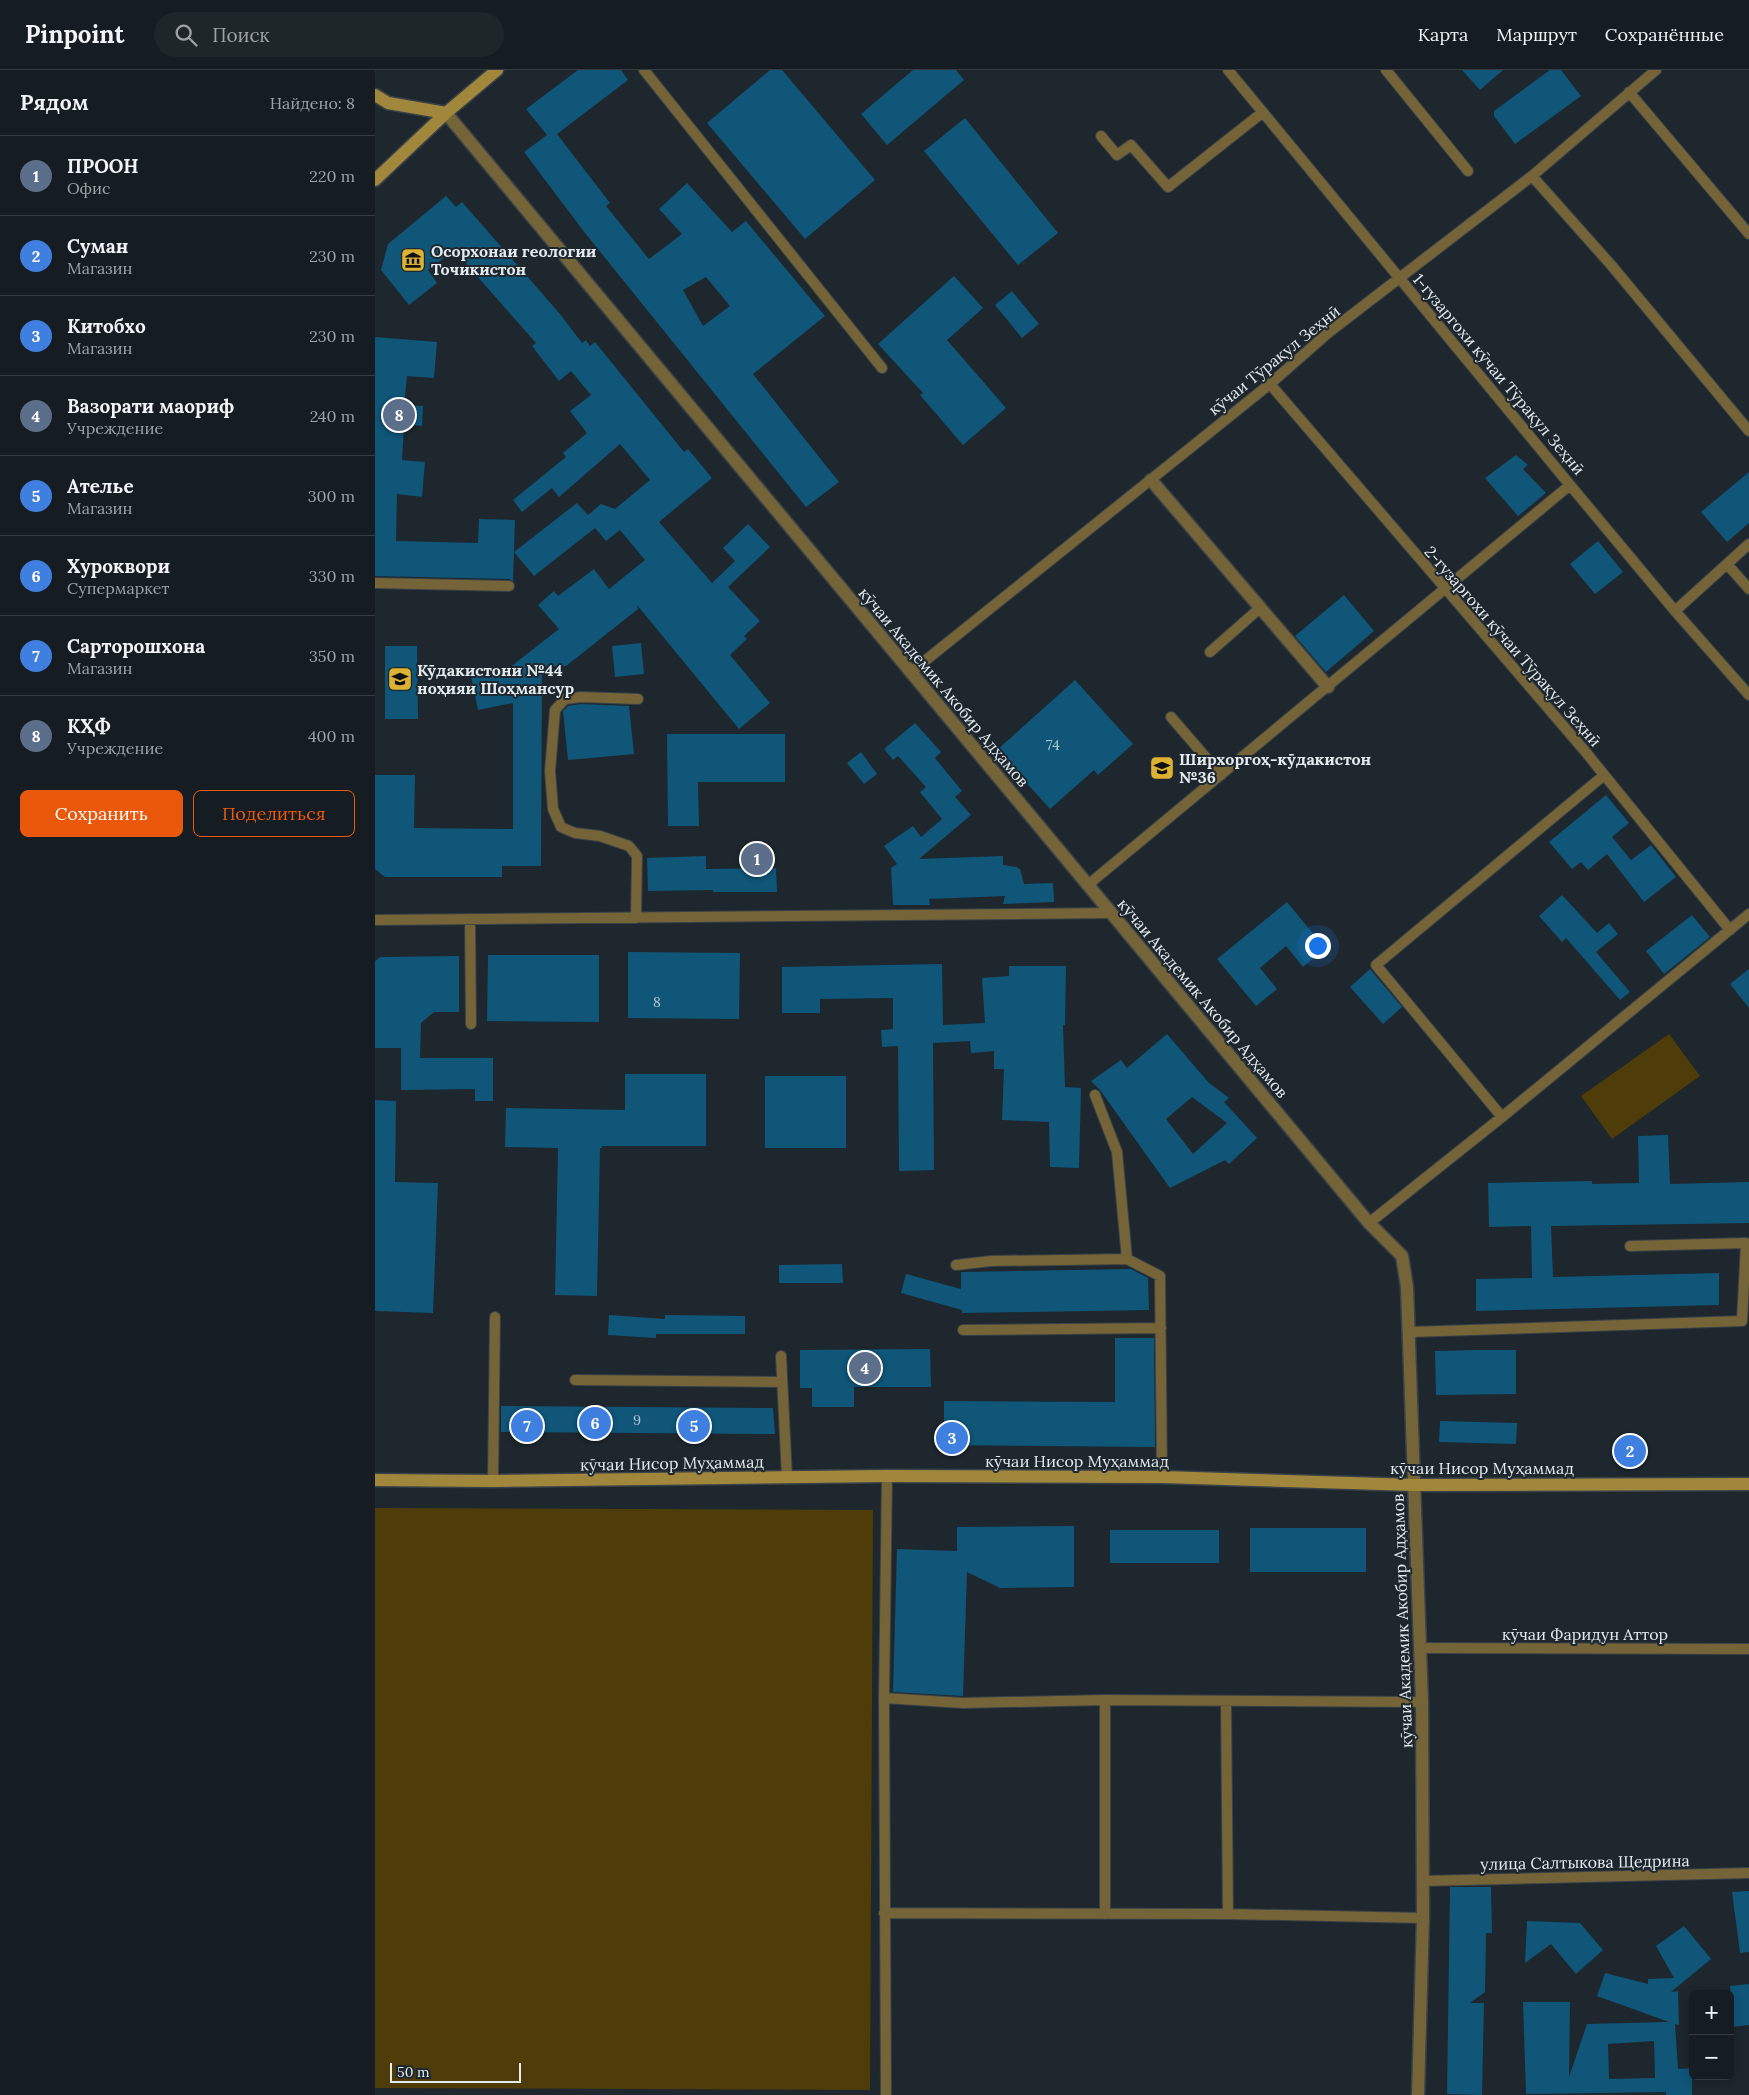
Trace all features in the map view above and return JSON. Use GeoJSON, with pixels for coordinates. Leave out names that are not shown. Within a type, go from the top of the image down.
{"type":"FeatureCollection","features":[{"type":"Feature","properties":{"kind":"street"},"geometry":{"type":"LineString","coordinates":[[375,180],[446,113],[497,70]]}},
{"type":"Feature","properties":{"kind":"street"},"geometry":{"type":"LineString","coordinates":[[375,95],[388,103],[446,113]]}},
{"type":"Feature","properties":{"kind":"street","name":"кӯчаи Академик Акобир Адҳамов"},"geometry":{"type":"LineString","coordinates":[[446,113],[1369,1223],[1402,1256],[1407,1287],[1421,1648],[1423,1918],[1418,2095]]}},
{"type":"Feature","properties":{"kind":"street"},"geometry":{"type":"LineString","coordinates":[[1151,480],[1328,687]]}},
{"type":"Feature","properties":{"kind":"street","name":"кӯчаи Нисор Муҳаммад"},"geometry":{"type":"LineString","coordinates":[[375,1480],[493,1481],[887,1476],[1162,1477],[1414,1485],[1749,1484]]}},
{"type":"Feature","properties":{"kind":"lane"},"geometry":{"type":"LineString","coordinates":[[644,70],[882,368]]}},
{"type":"Feature","properties":{"kind":"lane","name":"1-гузаргохи кӯчаи Тӯрақул Зеҳнӣ"},"geometry":{"type":"LineString","coordinates":[[1228,70],[1675,611],[1749,695]]}},
{"type":"Feature","properties":{"kind":"lane"},"geometry":{"type":"LineString","coordinates":[[1386,70],[1468,172]]}},
{"type":"Feature","properties":{"kind":"lane","name":"кӯчаи Тӯрақул Зеҳнӣ"},"geometry":{"type":"LineString","coordinates":[[911,672],[1270,384],[1328,333],[1401,279],[1532,176],[1656,70]]}},
{"type":"Feature","properties":{"kind":"lane"},"geometry":{"type":"LineString","coordinates":[[1629,92],[1749,234]]}},
{"type":"Feature","properties":{"kind":"lane"},"geometry":{"type":"LineString","coordinates":[[1101,136],[1117,156],[1131,145],[1168,187],[1263,112]]}},
{"type":"Feature","properties":{"kind":"lane"},"geometry":{"type":"LineString","coordinates":[[1532,176],[1612,266],[1749,431]]}},
{"type":"Feature","properties":{"kind":"lane","name":"2-гузаргохи кӯчаи Тӯрақул Зеҳнӣ"},"geometry":{"type":"LineString","coordinates":[[1270,384],[1584,750],[1603,776],[1730,930]]}},
{"type":"Feature","properties":{"kind":"lane"},"geometry":{"type":"LineString","coordinates":[[1089,884],[1570,485]]}},
{"type":"Feature","properties":{"kind":"lane"},"geometry":{"type":"LineString","coordinates":[[1675,611],[1749,544]]}},
{"type":"Feature","properties":{"kind":"lane"},"geometry":{"type":"LineString","coordinates":[[1727,564],[1749,589]]}},
{"type":"Feature","properties":{"kind":"lane"},"geometry":{"type":"LineString","coordinates":[[375,583],[509,586]]}},
{"type":"Feature","properties":{"kind":"lane"},"geometry":{"type":"LineString","coordinates":[[1209,652],[1260,608]]}},
{"type":"Feature","properties":{"kind":"lane"},"geometry":{"type":"LineString","coordinates":[[636,918],[637,856],[629,846],[600,836],[575,833],[561,827],[553,809],[550,771],[555,710],[565,699],[581,697],[638,700]]}},
{"type":"Feature","properties":{"kind":"lane"},"geometry":{"type":"LineString","coordinates":[[1171,717],[1221,775]]}},
{"type":"Feature","properties":{"kind":"lane"},"geometry":{"type":"LineString","coordinates":[[1503,1117],[1376,965],[1603,776]]}},
{"type":"Feature","properties":{"kind":"lane"},"geometry":{"type":"LineString","coordinates":[[375,920],[1111,913]]}},
{"type":"Feature","properties":{"kind":"lane"},"geometry":{"type":"LineString","coordinates":[[1369,1223],[1503,1117],[1749,914]]}},
{"type":"Feature","properties":{"kind":"lane"},"geometry":{"type":"LineString","coordinates":[[470,919],[471,1024]]}},
{"type":"Feature","properties":{"kind":"lane"},"geometry":{"type":"LineString","coordinates":[[1095,1095],[1117,1152],[1127,1259]]}},
{"type":"Feature","properties":{"kind":"lane"},"geometry":{"type":"LineString","coordinates":[[1409,1332],[1742,1321],[1746,1243],[1630,1246]]}},
{"type":"Feature","properties":{"kind":"lane"},"geometry":{"type":"LineString","coordinates":[[956,1265],[991,1261],[1127,1259],[1160,1276],[1162,1477]]}},
{"type":"Feature","properties":{"kind":"lane"},"geometry":{"type":"LineString","coordinates":[[493,1481],[495,1317]]}},
{"type":"Feature","properties":{"kind":"lane"},"geometry":{"type":"LineString","coordinates":[[963,1330],[1161,1328]]}},
{"type":"Feature","properties":{"kind":"lane"},"geometry":{"type":"LineString","coordinates":[[781,1356],[787,1477]]}},
{"type":"Feature","properties":{"kind":"lane"},"geometry":{"type":"LineString","coordinates":[[575,1380],[782,1382]]}},
{"type":"Feature","properties":{"kind":"lane"},"geometry":{"type":"LineString","coordinates":[[886,2095],[884,1913],[887,1476]]}},
{"type":"Feature","properties":{"kind":"lane","name":"кӯчаи Фаридун Аттор"},"geometry":{"type":"LineString","coordinates":[[1421,1648],[1749,1649]]}},
{"type":"Feature","properties":{"kind":"lane"},"geometry":{"type":"LineString","coordinates":[[885,1698],[963,1703],[1105,1700],[1422,1702]]}},
{"type":"Feature","properties":{"kind":"lane"},"geometry":{"type":"LineString","coordinates":[[1105,1700],[1105,1914]]}},
{"type":"Feature","properties":{"kind":"lane"},"geometry":{"type":"LineString","coordinates":[[1226,1702],[1228,1914]]}},
{"type":"Feature","properties":{"kind":"lane","name":"улица Салтыкова Щедрина"},"geometry":{"type":"LineString","coordinates":[[1422,1880],[1749,1874]]}},
{"type":"Feature","properties":{"kind":"lane"},"geometry":{"type":"LineString","coordinates":[[884,1913],[1228,1914],[1423,1918]]}},
{"type":"Feature","properties":{"kind":"shaded area"},"geometry":{"type":"Polygon","coordinates":[[[1669,1034],[1700,1076],[1612,1139],[1581,1096],[1669,1034]]]}},
{"type":"Feature","properties":{"kind":"shaded area"},"geometry":{"type":"Polygon","coordinates":[[[375,1508],[873,1510],[870,2090],[375,2088],[375,1508]]]}},
{"type":"Feature","properties":{"kind":"building"},"geometry":{"type":"Polygon","coordinates":[[[578,70],[621,70],[628,80],[557,134],[610,203],[606,206],[649,259],[682,234],[659,209],[687,183],[732,232],[746,221],[825,316],[753,374],[839,482],[806,507],[585,233],[524,152],[547,135],[526,109],[578,70]],[[706,277],[683,290],[703,326],[730,306],[706,277]]]}},
{"type":"Feature","properties":{"kind":"building"},"geometry":{"type":"Polygon","coordinates":[[[770,70],[782,70],[875,180],[805,239],[707,123],[770,70]]]}},
{"type":"Feature","properties":{"kind":"building"},"geometry":{"type":"Polygon","coordinates":[[[913,70],[956,70],[964,80],[887,145],[861,114],[913,70]]]}},
{"type":"Feature","properties":{"kind":"building"},"geometry":{"type":"Polygon","coordinates":[[[1462,70],[1503,70],[1480,90],[1462,70]]]}},
{"type":"Feature","properties":{"kind":"building"},"geometry":{"type":"Polygon","coordinates":[[[1550,70],[1561,70],[1581,96],[1515,144],[1494,116],[1494,111],[1550,70]]]}},
{"type":"Feature","properties":{"kind":"building"},"geometry":{"type":"Polygon","coordinates":[[[965,118],[1058,233],[1018,265],[924,151],[965,118]]]}},
{"type":"Feature","properties":{"kind":"building"},"geometry":{"type":"Polygon","coordinates":[[[446,196],[456,207],[462,202],[560,314],[582,343],[586,340],[590,346],[595,342],[684,452],[688,449],[712,478],[659,522],[712,583],[735,561],[723,548],[748,524],[770,547],[728,587],[760,621],[744,636],[747,639],[730,655],[770,703],[739,729],[637,605],[638,609],[566,666],[542,667],[541,866],[502,866],[502,877],[385,877],[375,869],[375,775],[415,775],[414,828],[513,829],[513,703],[478,710],[470,671],[492,667],[495,679],[559,629],[538,605],[554,591],[558,596],[594,569],[609,589],[645,560],[620,530],[606,541],[595,528],[534,576],[514,552],[577,503],[588,515],[601,504],[615,509],[650,480],[620,444],[559,497],[552,488],[522,512],[513,500],[566,457],[563,453],[587,433],[570,411],[591,395],[571,371],[559,381],[532,346],[536,343],[454,250],[428,270],[437,283],[409,305],[381,270],[388,244],[446,196]]]}},
{"type":"Feature","properties":{"kind":"building"},"geometry":{"type":"Polygon","coordinates":[[[954,276],[983,308],[947,340],[1006,408],[963,445],[920,395],[923,393],[878,344],[954,276]]]}},
{"type":"Feature","properties":{"kind":"building"},"geometry":{"type":"Polygon","coordinates":[[[1012,291],[1039,324],[1022,338],[995,305],[1012,291]]]}},
{"type":"Feature","properties":{"kind":"building"},"geometry":{"type":"Polygon","coordinates":[[[375,337],[437,342],[434,378],[407,376],[404,405],[423,406],[422,426],[404,424],[402,460],[425,462],[422,497],[397,494],[396,541],[478,543],[479,519],[515,520],[513,581],[509,579],[375,576],[375,337]]]}},
{"type":"Feature","properties":{"kind":"building"},"geometry":{"type":"Polygon","coordinates":[[[1516,455],[1528,465],[1523,469],[1546,493],[1518,516],[1485,478],[1516,455]]]}},
{"type":"Feature","properties":{"kind":"building"},"geometry":{"type":"Polygon","coordinates":[[[1749,472],[1749,523],[1727,542],[1701,512],[1749,472]]]}},
{"type":"Feature","properties":{"kind":"building"},"geometry":{"type":"Polygon","coordinates":[[[1598,541],[1623,572],[1595,594],[1570,564],[1598,541]]]}},
{"type":"Feature","properties":{"kind":"building"},"geometry":{"type":"Polygon","coordinates":[[[1344,595],[1374,631],[1326,672],[1295,636],[1344,595]]]}},
{"type":"Feature","properties":{"kind":"building"},"geometry":{"type":"Polygon","coordinates":[[[641,643],[644,674],[615,677],[612,646],[641,643]]]}},
{"type":"Feature","properties":{"kind":"building"},"geometry":{"type":"Polygon","coordinates":[[[385,646],[417,646],[418,719],[385,719],[385,646]]]}},
{"type":"Feature","properties":{"kind":"building"},"geometry":{"type":"Polygon","coordinates":[[[1075,680],[1133,744],[1098,775],[1094,770],[1050,809],[997,750],[1075,680]]]}},
{"type":"Feature","properties":{"kind":"building"},"geometry":{"type":"Polygon","coordinates":[[[581,704],[629,706],[634,754],[568,760],[563,711],[568,706],[581,704]]]}},
{"type":"Feature","properties":{"kind":"building"},"geometry":{"type":"Polygon","coordinates":[[[915,723],[941,752],[935,758],[962,791],[955,797],[971,815],[919,859],[1003,856],[1003,865],[1020,869],[1024,884],[1053,883],[1054,902],[1003,904],[1005,896],[929,899],[930,905],[893,905],[891,868],[897,864],[884,846],[913,826],[921,837],[942,819],[920,792],[926,787],[898,756],[893,760],[884,749],[915,723]]]}},
{"type":"Feature","properties":{"kind":"building"},"geometry":{"type":"Polygon","coordinates":[[[667,734],[785,734],[785,782],[698,782],[699,826],[668,826],[667,734]]]}},
{"type":"Feature","properties":{"kind":"building"},"geometry":{"type":"Polygon","coordinates":[[[861,752],[877,774],[864,784],[847,763],[861,752]]]}},
{"type":"Feature","properties":{"kind":"building"},"geometry":{"type":"Polygon","coordinates":[[[1606,795],[1629,823],[1612,837],[1631,860],[1651,845],[1676,877],[1644,902],[1607,854],[1588,870],[1581,862],[1572,869],[1549,842],[1606,795]]]}},
{"type":"Feature","properties":{"kind":"building"},"geometry":{"type":"Polygon","coordinates":[[[706,856],[706,869],[776,868],[777,892],[713,892],[713,890],[648,891],[647,858],[706,856]]]}},
{"type":"Feature","properties":{"kind":"building"},"geometry":{"type":"Polygon","coordinates":[[[1562,895],[1597,933],[1609,923],[1618,934],[1596,952],[1630,992],[1620,1000],[1566,938],[1562,942],[1539,916],[1562,895]]]}},
{"type":"Feature","properties":{"kind":"building"},"geometry":{"type":"Polygon","coordinates":[[[1287,902],[1325,948],[1303,967],[1286,946],[1260,968],[1277,989],[1256,1006],[1217,959],[1287,902]]]}},
{"type":"Feature","properties":{"kind":"building"},"geometry":{"type":"Polygon","coordinates":[[[1692,915],[1710,937],[1664,974],[1646,951],[1692,915]]]}},
{"type":"Feature","properties":{"kind":"building"},"geometry":{"type":"Polygon","coordinates":[[[628,952],[740,953],[739,1019],[628,1018],[628,952]]]}},
{"type":"Feature","properties":{"kind":"building"},"geometry":{"type":"Polygon","coordinates":[[[488,955],[599,955],[599,1022],[487,1021],[488,955]]]}},
{"type":"Feature","properties":{"kind":"building"},"geometry":{"type":"Polygon","coordinates":[[[459,956],[459,1012],[434,1012],[421,1023],[420,1058],[493,1058],[493,1101],[475,1101],[475,1089],[401,1090],[401,1048],[375,1048],[375,961],[380,957],[459,956]]]}},
{"type":"Feature","properties":{"kind":"building"},"geometry":{"type":"Polygon","coordinates":[[[942,964],[943,1025],[985,1023],[982,978],[1009,976],[1009,966],[1066,966],[1065,1025],[1063,1025],[1065,1087],[1081,1088],[1079,1168],[1050,1167],[1049,1122],[1002,1120],[1004,1069],[994,1069],[994,1051],[971,1053],[970,1041],[933,1043],[934,1170],[899,1171],[898,1046],[882,1047],[881,1030],[893,1029],[893,998],[820,999],[820,1013],[782,1013],[782,967],[942,964]]]}},
{"type":"Feature","properties":{"kind":"building"},"geometry":{"type":"Polygon","coordinates":[[[1370,969],[1402,1007],[1383,1024],[1350,987],[1370,969]]]}},
{"type":"Feature","properties":{"kind":"building"},"geometry":{"type":"Polygon","coordinates":[[[1749,969],[1749,1008],[1730,984],[1749,969]]]}},
{"type":"Feature","properties":{"kind":"building"},"geometry":{"type":"Polygon","coordinates":[[[1167,1034],[1209,1083],[1229,1098],[1224,1102],[1257,1138],[1229,1164],[1225,1160],[1170,1188],[1100,1090],[1091,1081],[1121,1060],[1127,1068],[1167,1034]],[[1192,1097],[1166,1119],[1193,1154],[1227,1123],[1192,1097]]]}},
{"type":"Feature","properties":{"kind":"building"},"geometry":{"type":"Polygon","coordinates":[[[625,1074],[706,1074],[706,1146],[602,1146],[600,1148],[597,1296],[555,1295],[558,1148],[505,1147],[506,1108],[625,1110],[625,1074]]]}},
{"type":"Feature","properties":{"kind":"building"},"geometry":{"type":"Polygon","coordinates":[[[765,1076],[846,1076],[846,1148],[765,1148],[765,1076]]]}},
{"type":"Feature","properties":{"kind":"building"},"geometry":{"type":"Polygon","coordinates":[[[375,1100],[396,1101],[395,1182],[438,1183],[433,1313],[375,1311],[375,1100]]]}},
{"type":"Feature","properties":{"kind":"building"},"geometry":{"type":"Polygon","coordinates":[[[1668,1135],[1670,1184],[1749,1182],[1749,1223],[1551,1226],[1553,1277],[1719,1273],[1719,1305],[1476,1311],[1476,1279],[1532,1278],[1531,1226],[1489,1227],[1488,1183],[1592,1181],[1592,1184],[1639,1183],[1638,1136],[1668,1135]]]}},
{"type":"Feature","properties":{"kind":"building"},"geometry":{"type":"Polygon","coordinates":[[[842,1264],[843,1283],[779,1283],[779,1265],[842,1264]]]}},
{"type":"Feature","properties":{"kind":"building"},"geometry":{"type":"Polygon","coordinates":[[[1131,1269],[1148,1278],[1149,1310],[962,1313],[962,1310],[901,1293],[906,1274],[961,1289],[961,1272],[1131,1269]]]}},
{"type":"Feature","properties":{"kind":"building"},"geometry":{"type":"Polygon","coordinates":[[[609,1315],[665,1319],[665,1315],[745,1316],[745,1334],[656,1334],[656,1338],[608,1335],[609,1315]]]}},
{"type":"Feature","properties":{"kind":"building"},"geometry":{"type":"Polygon","coordinates":[[[1115,1338],[1154,1338],[1155,1447],[944,1445],[944,1401],[1115,1402],[1115,1338]]]}},
{"type":"Feature","properties":{"kind":"building"},"geometry":{"type":"Polygon","coordinates":[[[930,1349],[931,1387],[854,1387],[854,1407],[812,1407],[812,1388],[800,1388],[800,1350],[930,1349]]]}},
{"type":"Feature","properties":{"kind":"building"},"geometry":{"type":"Polygon","coordinates":[[[1516,1350],[1516,1394],[1436,1395],[1435,1351],[1516,1350]]]}},
{"type":"Feature","properties":{"kind":"building"},"geometry":{"type":"Polygon","coordinates":[[[501,1406],[773,1408],[775,1434],[501,1432],[501,1406]]]}},
{"type":"Feature","properties":{"kind":"building"},"geometry":{"type":"Polygon","coordinates":[[[1440,1421],[1517,1423],[1516,1444],[1439,1442],[1440,1421]]]}},
{"type":"Feature","properties":{"kind":"building"},"geometry":{"type":"Polygon","coordinates":[[[1074,1526],[1074,1587],[1000,1588],[967,1572],[963,1696],[893,1692],[897,1549],[957,1551],[957,1527],[1074,1526]]]}},
{"type":"Feature","properties":{"kind":"building"},"geometry":{"type":"Polygon","coordinates":[[[1250,1528],[1366,1528],[1366,1572],[1250,1572],[1250,1528]]]}},
{"type":"Feature","properties":{"kind":"building"},"geometry":{"type":"Polygon","coordinates":[[[1110,1530],[1219,1530],[1219,1563],[1110,1563],[1110,1530]]]}},
{"type":"Feature","properties":{"kind":"building"},"geometry":{"type":"Polygon","coordinates":[[[1450,1887],[1491,1887],[1492,1933],[1486,1933],[1485,1992],[1470,2003],[1484,2003],[1482,2095],[1447,2094],[1450,1887]]]}},
{"type":"Feature","properties":{"kind":"building"},"geometry":{"type":"Polygon","coordinates":[[[1749,1891],[1749,1952],[1740,1953],[1732,1892],[1749,1891]]]}},
{"type":"Feature","properties":{"kind":"building"},"geometry":{"type":"Polygon","coordinates":[[[1527,1921],[1580,1923],[1603,1950],[1576,1974],[1551,1944],[1525,1963],[1527,1921]]]}},
{"type":"Feature","properties":{"kind":"building"},"geometry":{"type":"Polygon","coordinates":[[[1684,1926],[1711,1959],[1671,1992],[1678,1991],[1679,2025],[1675,2024],[1678,2069],[1689,2068],[1689,2080],[1692,2080],[1692,2095],[1666,2095],[1666,2092],[1526,2094],[1523,2002],[1570,2002],[1569,2077],[1587,2024],[1669,2022],[1597,1996],[1605,1973],[1648,1984],[1648,1979],[1674,1978],[1656,1946],[1684,1926]],[[1654,2041],[1608,2044],[1609,2079],[1655,2078],[1654,2041]]]}},
{"type":"Feature","properties":{"kind":"building"},"geometry":{"type":"Polygon","coordinates":[[[1749,1984],[1749,2025],[1734,2027],[1734,1990],[1730,1990],[1730,1986],[1749,1984]]]}},
{"type":"Feature","properties":{"kind":"place","name":"Осорхонаи геологии Точикистон"},"geometry":{"type":"Point","coordinates":[413,260]}},
{"type":"Feature","properties":{"kind":"place","name":"КҲФ"},"geometry":{"type":"Point","coordinates":[399,415]}},
{"type":"Feature","properties":{"kind":"place","name":"Кӯдакистони №44 ноҳияи Шоҳмансур"},"geometry":{"type":"Point","coordinates":[400,679]}},
{"type":"Feature","properties":{"kind":"place","name":"Ширхоргоҳ-кӯдакистон №36"},"geometry":{"type":"Point","coordinates":[1162,768]}},
{"type":"Feature","properties":{"kind":"place","name":"ПРООН"},"geometry":{"type":"Point","coordinates":[757,859]}},
{"type":"Feature","properties":{"kind":"place","name":"Вазорати маориф"},"geometry":{"type":"Point","coordinates":[865,1368]}},
{"type":"Feature","properties":{"kind":"place","name":"Хуроквори"},"geometry":{"type":"Point","coordinates":[595,1423]}},
{"type":"Feature","properties":{"kind":"place","name":"Сарторошхона"},"geometry":{"type":"Point","coordinates":[527,1426]}},
{"type":"Feature","properties":{"kind":"place","name":"Ателье"},"geometry":{"type":"Point","coordinates":[694,1426]}},
{"type":"Feature","properties":{"kind":"place","name":"Китобхо"},"geometry":{"type":"Point","coordinates":[952,1438]}},
{"type":"Feature","properties":{"kind":"place","name":"Суман"},"geometry":{"type":"Point","coordinates":[1630,1451]}}]}
